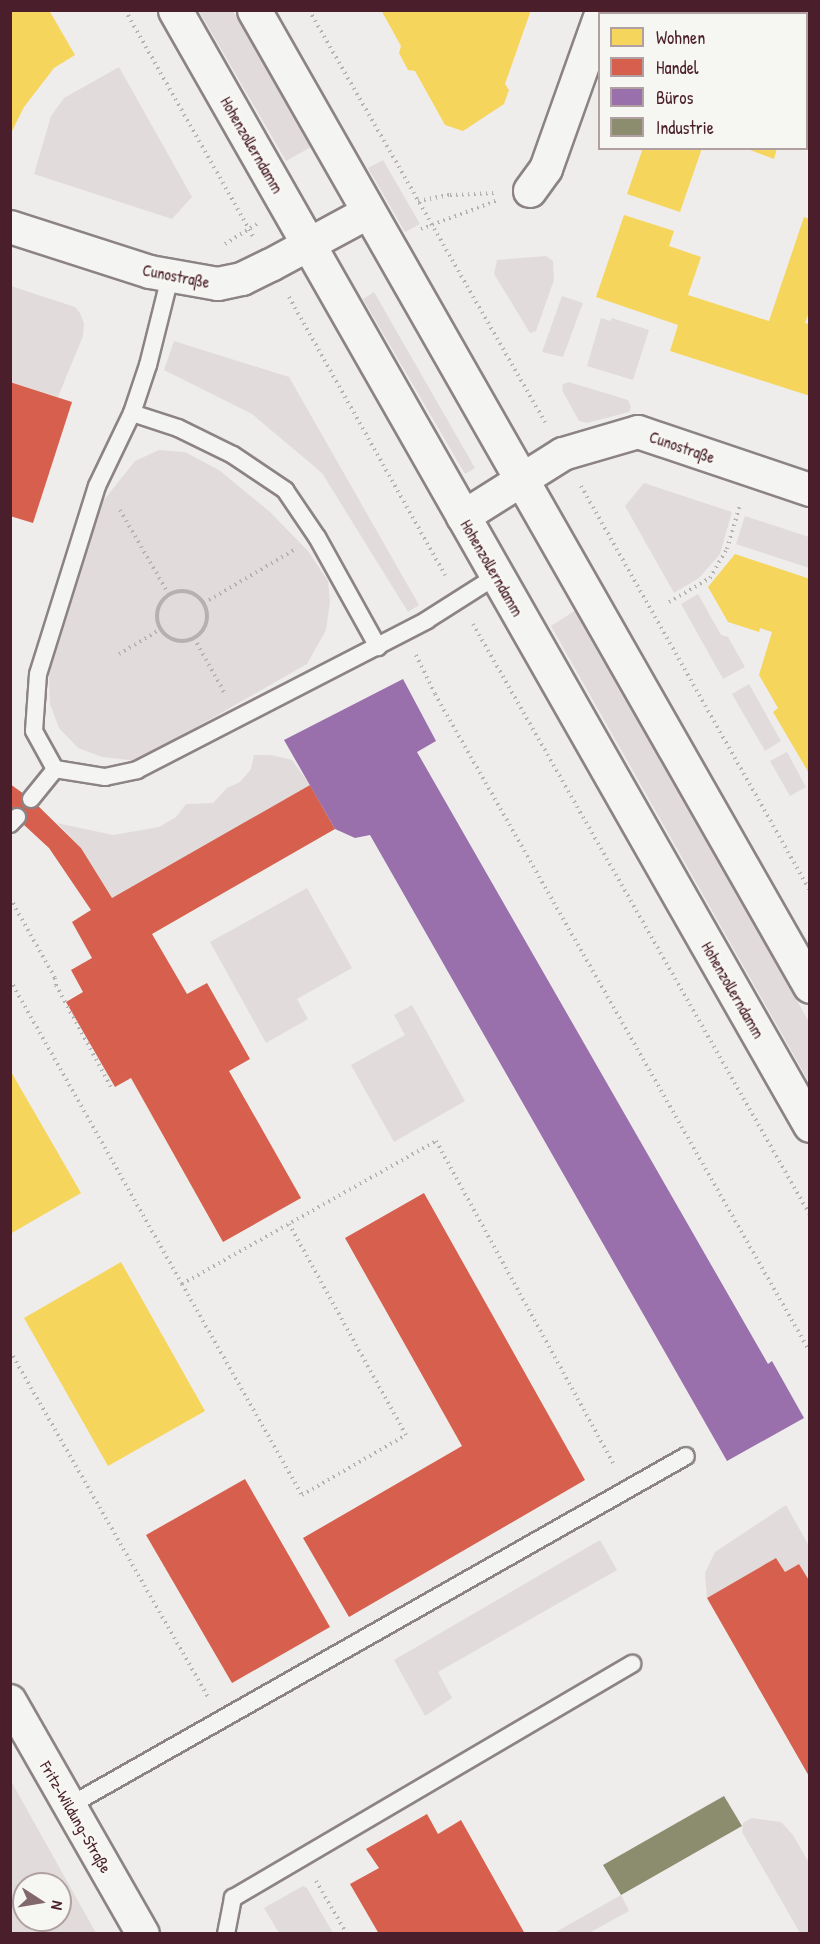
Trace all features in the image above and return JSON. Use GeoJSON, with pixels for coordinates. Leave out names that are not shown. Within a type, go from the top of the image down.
{"type":"FeatureCollection","features":[{"type":"Feature","properties":{"kind":"main road","name":"Hohenzollerndamm"},"geometry":{"type":"LineString","coordinates":[[175,10],[810,1125]]}},
{"type":"Feature","properties":{"kind":"main road"},"geometry":{"type":"LineString","coordinates":[[254,10],[367,213],[522,479],[810,986]]}},
{"type":"Feature","properties":{"kind":"street"},"geometry":{"type":"LineString","coordinates":[[530,191],[546,169],[598,22]]}},
{"type":"Feature","properties":{"kind":"street","name":"Cunostraße"},"geometry":{"type":"LineString","coordinates":[[10,227],[170,277],[218,284],[242,279],[367,213]]}},
{"type":"Feature","properties":{"kind":"street","name":"Cunostraße"},"geometry":{"type":"LineString","coordinates":[[463,517],[563,454],[638,432],[810,490]]}},
{"type":"Feature","properties":{"kind":"street","name":"Fritz-Wildung-Straße"},"geometry":{"type":"LineString","coordinates":[[10,1701],[143,1934]]}},
{"type":"Feature","properties":{"kind":"lane"},"geometry":{"type":"LineString","coordinates":[[55,769],[34,731],[38,674],[97,486],[132,413],[148,365],[170,277]]}},
{"type":"Feature","properties":{"kind":"lane"},"geometry":{"type":"LineString","coordinates":[[132,413],[178,428],[233,455],[285,490],[317,537],[378,647]]}},
{"type":"Feature","properties":{"kind":"lane"},"geometry":{"type":"LineString","coordinates":[[55,769],[105,777],[137,770],[238,716],[378,647],[496,576]]}},
{"type":"Feature","properties":{"kind":"lane"},"geometry":{"type":"LineString","coordinates":[[31,799],[55,769]]}},
{"type":"Feature","properties":{"kind":"lane"},"geometry":{"type":"LineString","coordinates":[[69,1806],[686,1456]]}},
{"type":"Feature","properties":{"kind":"lane"},"geometry":{"type":"LineString","coordinates":[[226,1934],[232,1898],[632,1665]]}},
{"type":"Feature","properties":{"kind":"path"},"geometry":{"type":"LineString","coordinates":[[125,10],[231,198]]}},
{"type":"Feature","properties":{"kind":"path"},"geometry":{"type":"LineString","coordinates":[[309,10],[547,424]]}},
{"type":"Feature","properties":{"kind":"path"},"geometry":{"type":"LineString","coordinates":[[418,201],[485,193]]}},
{"type":"Feature","properties":{"kind":"path"},"geometry":{"type":"LineString","coordinates":[[414,233],[488,204]]}},
{"type":"Feature","properties":{"kind":"path"},"geometry":{"type":"LineString","coordinates":[[310,332],[459,600],[810,1215]]}},
{"type":"Feature","properties":{"kind":"path"},"geometry":{"type":"LineString","coordinates":[[578,479],[810,891]]}},
{"type":"Feature","properties":{"kind":"path"},"geometry":{"type":"LineString","coordinates":[[97,486],[115,501],[169,595]]}},
{"type":"Feature","properties":{"kind":"path"},"geometry":{"type":"LineString","coordinates":[[669,602],[710,578],[727,549],[740,505]]}},
{"type":"Feature","properties":{"kind":"path"},"geometry":{"type":"LineString","coordinates":[[204,603],[317,537]]}},
{"type":"Feature","properties":{"kind":"path"},"geometry":{"type":"LineString","coordinates":[[184,591],[199,597],[204,603],[207,619],[200,633],[194,638],[179,641],[166,635],[161,629],[157,614],[163,600],[169,595],[184,591]]}},
{"type":"Feature","properties":{"kind":"path"},"geometry":{"type":"LineString","coordinates":[[119,654],[161,629]]}},
{"type":"Feature","properties":{"kind":"path"},"geometry":{"type":"LineString","coordinates":[[405,631],[435,694],[810,1352]]}},
{"type":"Feature","properties":{"kind":"path"},"geometry":{"type":"LineString","coordinates":[[194,638],[238,716]]}},
{"type":"Feature","properties":{"kind":"path"},"geometry":{"type":"LineString","coordinates":[[10,898],[112,1089]]}},
{"type":"Feature","properties":{"kind":"path"},"geometry":{"type":"LineString","coordinates":[[10,980],[302,1495],[406,1435],[289,1224]]}},
{"type":"Feature","properties":{"kind":"path"},"geometry":{"type":"LineString","coordinates":[[182,1284],[436,1141],[627,1490]]}},
{"type":"Feature","properties":{"kind":"path"},"geometry":{"type":"LineString","coordinates":[[10,1351],[221,1720]]}},
{"type":"Feature","properties":{"kind":"path"},"geometry":{"type":"LineString","coordinates":[[302,1857],[346,1934]]}},
{"type":"Feature","properties":{"kind":"shaded area"},"geometry":{"type":"Polygon","coordinates":[[[199,11],[233,11],[311,147],[286,161],[199,11]]]}},
{"type":"Feature","properties":{"kind":"shaded area"},"geometry":{"type":"Polygon","coordinates":[[[119,67],[192,197],[172,219],[34,174],[51,116],[64,98],[119,67]]]}},
{"type":"Feature","properties":{"kind":"shaded area"},"geometry":{"type":"Polygon","coordinates":[[[383,160],[420,224],[405,232],[368,168],[383,160]]]}},
{"type":"Feature","properties":{"kind":"shaded area"},"geometry":{"type":"Polygon","coordinates":[[[546,256],[553,261],[554,280],[536,331],[530,333],[494,274],[497,260],[546,256]]]}},
{"type":"Feature","properties":{"kind":"shaded area"},"geometry":{"type":"Polygon","coordinates":[[[11,286],[75,307],[80,313],[84,323],[83,336],[58,397],[11,382],[11,286]]]}},
{"type":"Feature","properties":{"kind":"shaded area"},"geometry":{"type":"Polygon","coordinates":[[[374,292],[475,468],[465,474],[363,299],[374,292]]]}},
{"type":"Feature","properties":{"kind":"shaded area"},"geometry":{"type":"Polygon","coordinates":[[[562,296],[583,303],[563,357],[542,352],[562,296]]]}},
{"type":"Feature","properties":{"kind":"shaded area"},"geometry":{"type":"Polygon","coordinates":[[[601,318],[610,321],[612,318],[649,330],[633,380],[587,366],[601,318]]]}},
{"type":"Feature","properties":{"kind":"shaded area"},"geometry":{"type":"Polygon","coordinates":[[[174,341],[289,377],[419,605],[408,612],[322,473],[252,414],[164,370],[174,341]]]}},
{"type":"Feature","properties":{"kind":"shaded area"},"geometry":{"type":"Polygon","coordinates":[[[569,382],[628,400],[631,407],[629,412],[587,423],[579,421],[562,390],[563,384],[569,382]]]}},
{"type":"Feature","properties":{"kind":"shaded area"},"geometry":{"type":"Polygon","coordinates":[[[159,450],[185,452],[219,470],[270,512],[308,551],[328,581],[330,602],[326,630],[307,664],[137,761],[102,757],[78,748],[59,728],[50,704],[49,674],[103,501],[135,461],[159,450]]]}},
{"type":"Feature","properties":{"kind":"shaded area"},"geometry":{"type":"Polygon","coordinates":[[[644,483],[732,512],[720,554],[699,578],[674,593],[625,506],[644,483]]]}},
{"type":"Feature","properties":{"kind":"shaded area"},"geometry":{"type":"Polygon","coordinates":[[[745,516],[809,537],[809,568],[736,544],[745,516]]]}},
{"type":"Feature","properties":{"kind":"shaded area"},"geometry":{"type":"Polygon","coordinates":[[[698,594],[721,635],[728,637],[745,667],[723,679],[681,604],[698,594]]]}},
{"type":"Feature","properties":{"kind":"shaded area"},"geometry":{"type":"Polygon","coordinates":[[[576,610],[809,1022],[809,1082],[551,626],[576,610]]]}},
{"type":"Feature","properties":{"kind":"shaded area"},"geometry":{"type":"Polygon","coordinates":[[[749,684],[781,741],[765,751],[732,694],[749,684]]]}},
{"type":"Feature","properties":{"kind":"shaded area"},"geometry":{"type":"Polygon","coordinates":[[[787,752],[806,787],[790,796],[770,761],[787,752]]]}},
{"type":"Feature","properties":{"kind":"shaded area"},"geometry":{"type":"Polygon","coordinates":[[[254,755],[271,755],[292,760],[310,785],[112,898],[81,848],[57,823],[113,835],[159,827],[176,817],[186,804],[213,803],[227,788],[240,782],[251,769],[254,755]]]}},
{"type":"Feature","properties":{"kind":"shaded area"},"geometry":{"type":"Polygon","coordinates":[[[307,888],[352,968],[297,999],[308,1019],[266,1043],[210,942],[307,888]]]}},
{"type":"Feature","properties":{"kind":"shaded area"},"geometry":{"type":"Polygon","coordinates":[[[412,1005],[465,1101],[394,1142],[351,1065],[405,1035],[394,1015],[412,1005]]]}},
{"type":"Feature","properties":{"kind":"shaded area"},"geometry":{"type":"Polygon","coordinates":[[[786,1505],[809,1546],[809,1582],[799,1564],[785,1572],[776,1558],[707,1598],[705,1573],[715,1552],[786,1505]]]}},
{"type":"Feature","properties":{"kind":"shaded area"},"geometry":{"type":"Polygon","coordinates":[[[600,1540],[617,1570],[438,1672],[452,1698],[425,1716],[394,1660],[600,1540]]]}},
{"type":"Feature","properties":{"kind":"shaded area"},"geometry":{"type":"Polygon","coordinates":[[[11,1781],[62,1872],[12,1872],[12,1932],[72,1932],[72,1890],[96,1933],[11,1933],[11,1781]]]}},
{"type":"Feature","properties":{"kind":"shaded area"},"geometry":{"type":"Polygon","coordinates":[[[752,1818],[781,1822],[793,1835],[809,1863],[809,1933],[800,1933],[742,1832],[743,1823],[752,1818]]]}},
{"type":"Feature","properties":{"kind":"shaded area"},"geometry":{"type":"Polygon","coordinates":[[[303,1886],[307,1888],[333,1933],[279,1933],[264,1908],[303,1886]]]}},
{"type":"Feature","properties":{"kind":"shaded area"},"geometry":{"type":"Polygon","coordinates":[[[621,1895],[629,1911],[589,1933],[554,1933],[621,1895]]]}},
{"type":"Feature","properties":{"kind":"building: Wohnen"},"geometry":{"type":"Polygon","coordinates":[[[10,10],[49,10],[75,55],[54,68],[24,107],[10,135],[10,10]]]}},
{"type":"Feature","properties":{"kind":"building: Wohnen"},"geometry":{"type":"Polygon","coordinates":[[[381,10],[531,10],[505,84],[509,90],[504,104],[463,131],[445,125],[415,71],[408,70],[399,53],[401,46],[381,10]]]}},
{"type":"Feature","properties":{"kind":"building: Wohnen"},"geometry":{"type":"Polygon","coordinates":[[[685,10],[763,10],[762,12],[684,12],[685,10]]]}},
{"type":"Feature","properties":{"kind":"building: Wohnen"},"geometry":{"type":"Polygon","coordinates":[[[642,150],[701,150],[680,212],[627,194],[642,150]]]}},
{"type":"Feature","properties":{"kind":"building: Wohnen"},"geometry":{"type":"Polygon","coordinates":[[[750,150],[776,150],[774,159],[750,150]]]}},
{"type":"Feature","properties":{"kind":"building: Wohnen"},"geometry":{"type":"Polygon","coordinates":[[[624,215],[674,231],[669,246],[701,257],[688,295],[769,321],[804,217],[810,219],[810,309],[805,323],[810,324],[810,396],[670,351],[678,325],[596,297],[624,215]]]}},
{"type":"Feature","properties":{"kind":"building: Wohnen"},"geometry":{"type":"Polygon","coordinates":[[[735,554],[810,579],[810,775],[773,712],[778,708],[759,675],[772,632],[760,628],[759,632],[728,622],[708,587],[735,554]]]}},
{"type":"Feature","properties":{"kind":"building: Wohnen"},"geometry":{"type":"Polygon","coordinates":[[[10,1070],[81,1193],[10,1234],[10,1070]]]}},
{"type":"Feature","properties":{"kind":"building: Wohnen"},"geometry":{"type":"Polygon","coordinates":[[[121,1262],[205,1411],[108,1466],[24,1318],[121,1262]]]}},
{"type":"Feature","properties":{"kind":"building: Handel"},"geometry":{"type":"Polygon","coordinates":[[[10,382],[72,402],[33,523],[10,516],[10,382]]]}},
{"type":"Feature","properties":{"kind":"building: Handel"},"geometry":{"type":"Polygon","coordinates":[[[10,784],[31,799],[81,848],[112,898],[310,785],[335,829],[152,934],[187,994],[207,983],[250,1059],[229,1071],[301,1198],[223,1242],[131,1078],[115,1087],[66,1002],[83,992],[71,970],[92,958],[72,922],[91,910],[49,848],[10,812],[10,784]]]}},
{"type":"Feature","properties":{"kind":"building: Handel"},"geometry":{"type":"Polygon","coordinates":[[[424,1193],[585,1480],[349,1617],[303,1538],[462,1446],[345,1238],[424,1193]]]}},
{"type":"Feature","properties":{"kind":"building: Handel"},"geometry":{"type":"Polygon","coordinates":[[[245,1479],[330,1627],[232,1683],[146,1535],[245,1479]]]}},
{"type":"Feature","properties":{"kind":"building: Handel"},"geometry":{"type":"Polygon","coordinates":[[[776,1558],[785,1572],[799,1564],[810,1582],[810,1778],[707,1598],[776,1558]]]}},
{"type":"Feature","properties":{"kind":"building: Handel"},"geometry":{"type":"Polygon","coordinates":[[[427,1814],[438,1834],[461,1820],[525,1934],[379,1934],[350,1884],[379,1868],[366,1849],[427,1814]]]}},
{"type":"Feature","properties":{"kind":"building: Büros"},"geometry":{"type":"Polygon","coordinates":[[[403,679],[436,741],[417,752],[768,1364],[772,1361],[804,1418],[727,1461],[370,835],[355,838],[335,829],[284,740],[403,679]]]}},
{"type":"Feature","properties":{"kind":"building: Industrie"},"geometry":{"type":"Polygon","coordinates":[[[724,1796],[742,1826],[621,1895],[603,1865],[724,1796]]]}}]}
